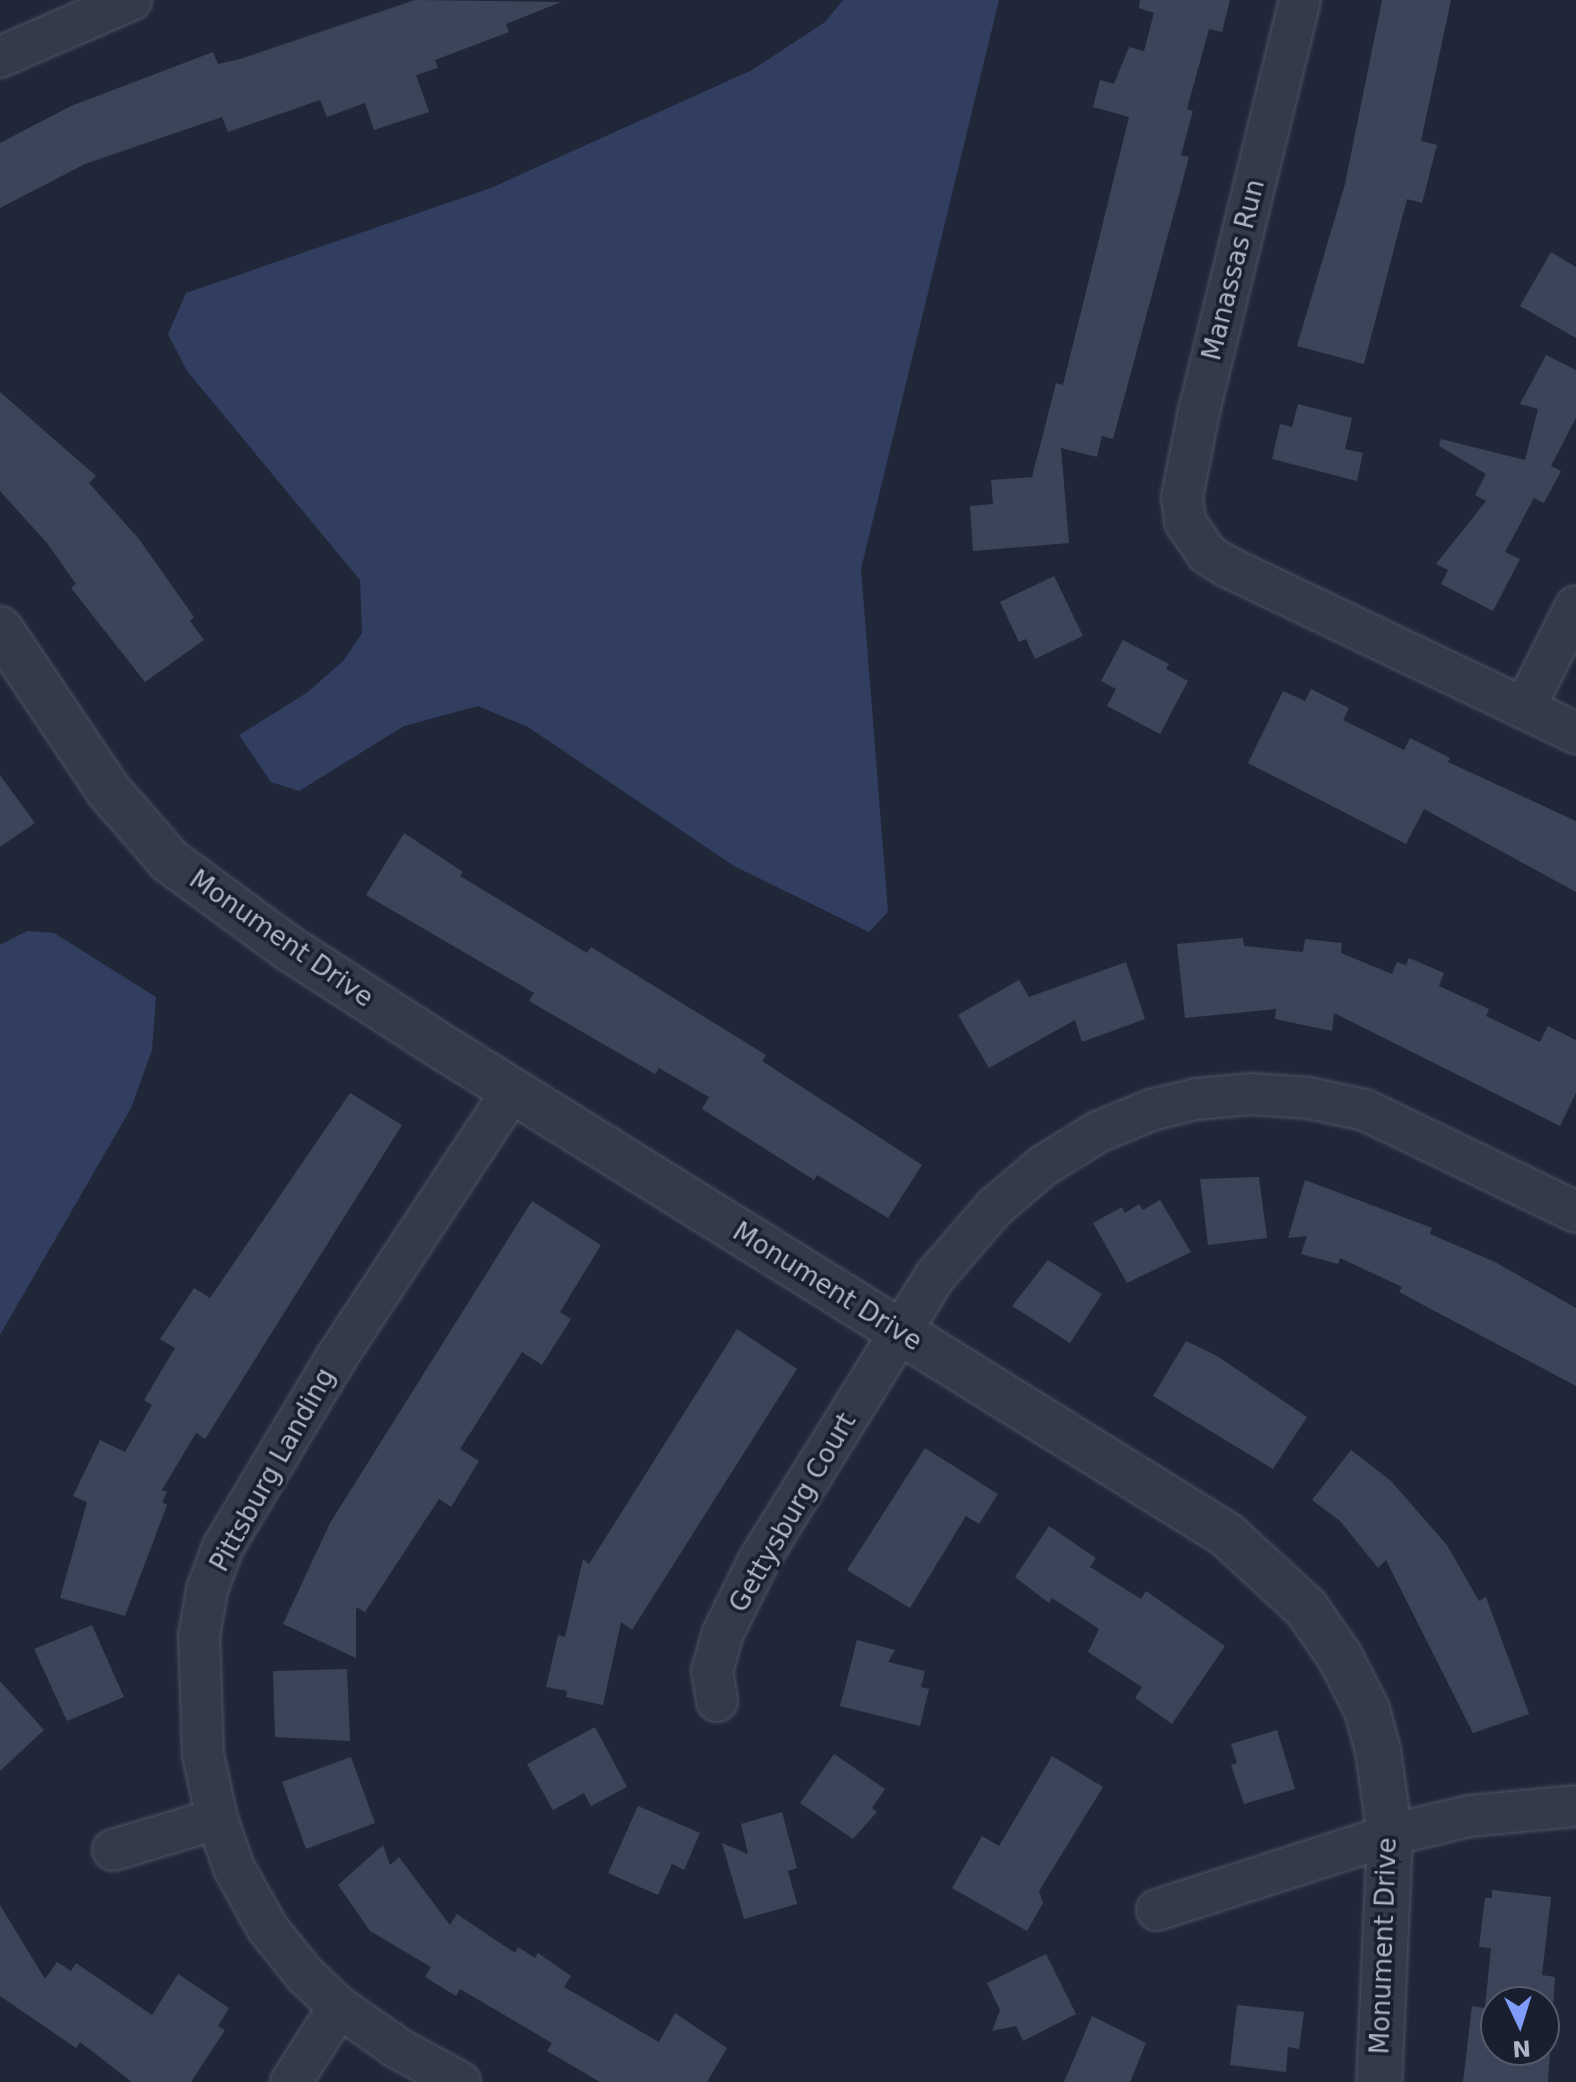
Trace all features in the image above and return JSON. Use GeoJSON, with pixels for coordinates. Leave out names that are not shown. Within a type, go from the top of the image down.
{"type":"FeatureCollection","features":[{"type":"Feature","properties":{"kind":"street"},"geometry":{"type":"LineString","coordinates":[[0,57],[131,0]]}},
{"type":"Feature","properties":{"kind":"street","name":"Manassas Run"},"geometry":{"type":"LineString","coordinates":[[1300,0],[1199,411],[1182,497],[1180,547],[1576,733]]}},
{"type":"Feature","properties":{"kind":"street"},"geometry":{"type":"LineString","coordinates":[[1525,707],[1576,606]]}},
{"type":"Feature","properties":{"kind":"street","name":"Monument Drive"},"geometry":{"type":"LineString","coordinates":[[0,629],[108,790],[170,861],[290,949],[1227,1535],[1264,1565],[1306,1608],[1340,1657],[1367,1710],[1390,1835],[1379,2082]]}},
{"type":"Feature","properties":{"kind":"street","name":"Pittsburg Landing"},"geometry":{"type":"LineString","coordinates":[[460,2082],[399,2049],[339,2007],[305,1975],[268,1929],[234,1868],[217,1819],[203,1754],[197,1664],[207,1590],[223,1547],[336,1358],[513,1090]]}},
{"type":"Feature","properties":{"kind":"street","name":"Gettysburg Court"},"geometry":{"type":"LineString","coordinates":[[717,1701],[712,1671],[722,1635],[759,1560],[951,1255],[995,1207],[1043,1166],[1098,1132],[1151,1110],[1196,1099],[1252,1094],[1309,1098],[1365,1110],[1576,1212]]}},
{"type":"Feature","properties":{"kind":"street"},"geometry":{"type":"LineString","coordinates":[[1157,1910],[1390,1835],[1469,1816],[1576,1806]]}},
{"type":"Feature","properties":{"kind":"street"},"geometry":{"type":"LineString","coordinates":[[113,1850],[217,1819]]}},
{"type":"Feature","properties":{"kind":"street"},"geometry":{"type":"LineString","coordinates":[[291,2082],[339,2007]]}},
{"type":"Feature","properties":{"kind":"water"},"geometry":{"type":"Polygon","coordinates":[[[843,0],[999,0],[861,569],[888,912],[869,932],[734,866],[528,727],[478,706],[404,726],[299,791],[271,782],[239,735],[308,692],[344,660],[362,633],[360,580],[187,371],[168,334],[186,293],[491,188],[752,70],[825,22],[843,0]]]}},
{"type":"Feature","properties":{"kind":"water"},"geometry":{"type":"Polygon","coordinates":[[[27,931],[54,933],[156,997],[152,1050],[131,1108],[0,1335],[0,945],[27,931]]]}},
{"type":"Feature","properties":{"kind":"building"},"geometry":{"type":"Polygon","coordinates":[[[415,0],[561,2],[506,24],[509,32],[435,60],[438,68],[416,75],[429,112],[374,130],[365,103],[327,117],[320,100],[228,132],[222,117],[85,164],[0,208],[0,143],[71,106],[213,52],[218,64],[240,59],[415,0]]]}},
{"type":"Feature","properties":{"kind":"building"},"geometry":{"type":"Polygon","coordinates":[[[1140,0],[1230,0],[1222,32],[1209,29],[1187,109],[1193,111],[1181,155],[1189,157],[1113,439],[1102,436],[1097,457],[1061,448],[1069,543],[973,551],[970,506],[993,504],[991,480],[1032,477],[1056,383],[1063,385],[1129,117],[1093,107],[1100,80],[1114,84],[1129,47],[1144,51],[1154,13],[1139,8],[1140,0]]]}},
{"type":"Feature","properties":{"kind":"building"},"geometry":{"type":"Polygon","coordinates":[[[1382,0],[1451,0],[1421,141],[1437,145],[1422,203],[1407,199],[1364,364],[1297,346],[1345,184],[1382,0]]]}},
{"type":"Feature","properties":{"kind":"building"},"geometry":{"type":"Polygon","coordinates":[[[1551,252],[1576,267],[1576,338],[1520,306],[1551,252]]]}},
{"type":"Feature","properties":{"kind":"building"},"geometry":{"type":"Polygon","coordinates":[[[1546,355],[1576,370],[1576,418],[1551,466],[1561,471],[1544,503],[1534,498],[1505,552],[1520,559],[1493,611],[1441,584],[1448,570],[1436,564],[1486,501],[1475,495],[1486,474],[1439,446],[1441,439],[1525,460],[1538,409],[1520,404],[1546,355]]]}},
{"type":"Feature","properties":{"kind":"building"},"geometry":{"type":"Polygon","coordinates":[[[0,392],[96,476],[89,483],[139,539],[194,617],[190,621],[204,640],[145,682],[71,588],[76,584],[47,543],[0,491],[0,392]]]}},
{"type":"Feature","properties":{"kind":"building"},"geometry":{"type":"Polygon","coordinates":[[[1298,404],[1352,418],[1345,449],[1363,453],[1357,481],[1272,459],[1280,424],[1292,427],[1298,404]]]}},
{"type":"Feature","properties":{"kind":"building"},"geometry":{"type":"Polygon","coordinates":[[[1054,576],[1083,636],[1035,659],[1026,639],[1019,642],[1000,602],[1054,576]]]}},
{"type":"Feature","properties":{"kind":"building"},"geometry":{"type":"Polygon","coordinates":[[[1123,640],[1169,664],[1166,669],[1188,681],[1160,734],[1107,706],[1116,689],[1101,681],[1123,640]]]}},
{"type":"Feature","properties":{"kind":"building"},"geometry":{"type":"Polygon","coordinates":[[[1311,689],[1349,708],[1343,720],[1404,750],[1410,738],[1450,758],[1448,762],[1576,821],[1576,892],[1424,809],[1406,844],[1248,763],[1283,691],[1305,701],[1311,689]]]}},
{"type":"Feature","properties":{"kind":"building"},"geometry":{"type":"Polygon","coordinates":[[[0,775],[35,823],[0,847],[0,775]]]}},
{"type":"Feature","properties":{"kind":"building"},"geometry":{"type":"Polygon","coordinates":[[[404,833],[463,872],[460,876],[587,953],[591,947],[766,1055],[762,1061],[922,1165],[888,1218],[817,1175],[814,1180],[702,1109],[709,1097],[659,1068],[655,1074],[529,1001],[534,993],[366,895],[404,833]]]}},
{"type":"Feature","properties":{"kind":"building"},"geometry":{"type":"Polygon","coordinates":[[[1243,938],[1244,946],[1303,952],[1305,939],[1342,943],[1341,953],[1392,974],[1397,962],[1406,965],[1409,958],[1444,973],[1439,986],[1489,1009],[1486,1016],[1540,1042],[1548,1026],[1576,1040],[1576,1093],[1560,1126],[1334,1013],[1332,1031],[1275,1019],[1276,1009],[1185,1018],[1177,944],[1243,938]]]}},
{"type":"Feature","properties":{"kind":"building"},"geometry":{"type":"Polygon","coordinates":[[[1126,962],[1145,1019],[1082,1042],[1075,1020],[989,1068],[958,1015],[1019,980],[1029,997],[1126,962]]]}},
{"type":"Feature","properties":{"kind":"building"},"geometry":{"type":"Polygon","coordinates":[[[350,1093],[402,1125],[205,1439],[196,1433],[162,1490],[167,1492],[162,1502],[167,1505],[125,1616],[60,1598],[87,1502],[73,1496],[100,1440],[125,1452],[152,1405],[144,1400],[175,1348],[160,1339],[194,1288],[210,1298],[350,1093]]]}},
{"type":"Feature","properties":{"kind":"building"},"geometry":{"type":"Polygon","coordinates":[[[1259,1177],[1267,1238],[1208,1245],[1200,1179],[1259,1177]]]}},
{"type":"Feature","properties":{"kind":"building"},"geometry":{"type":"Polygon","coordinates":[[[1305,1180],[1432,1228],[1430,1234],[1495,1262],[1576,1308],[1576,1386],[1399,1292],[1402,1287],[1340,1258],[1338,1264],[1301,1254],[1307,1236],[1288,1238],[1305,1180]]]}},
{"type":"Feature","properties":{"kind":"building"},"geometry":{"type":"Polygon","coordinates":[[[1160,1200],[1191,1252],[1127,1283],[1093,1223],[1122,1207],[1125,1213],[1139,1204],[1143,1210],[1160,1200]]]}},
{"type":"Feature","properties":{"kind":"building"},"geometry":{"type":"Polygon","coordinates":[[[532,1201],[601,1245],[560,1312],[571,1319],[542,1365],[522,1352],[460,1449],[479,1461],[451,1507],[439,1499],[365,1612],[356,1607],[356,1658],[283,1624],[330,1523],[532,1201]]]}},
{"type":"Feature","properties":{"kind":"building"},"geometry":{"type":"Polygon","coordinates":[[[1048,1260],[1102,1294],[1070,1343],[1012,1306],[1048,1260]]]}},
{"type":"Feature","properties":{"kind":"building"},"geometry":{"type":"Polygon","coordinates":[[[737,1329],[797,1369],[632,1630],[621,1622],[603,1705],[566,1697],[567,1691],[546,1687],[558,1635],[565,1637],[583,1559],[589,1564],[737,1329]]]}},
{"type":"Feature","properties":{"kind":"building"},"geometry":{"type":"Polygon","coordinates":[[[1186,1341],[1217,1356],[1307,1417],[1273,1469],[1153,1396],[1186,1341]]]}},
{"type":"Feature","properties":{"kind":"building"},"geometry":{"type":"Polygon","coordinates":[[[925,1448],[998,1494],[979,1524],[966,1516],[910,1608],[847,1570],[925,1448]]]}},
{"type":"Feature","properties":{"kind":"building"},"geometry":{"type":"Polygon","coordinates":[[[1351,1450],[1391,1481],[1447,1545],[1479,1601],[1486,1597],[1529,1714],[1473,1733],[1386,1560],[1378,1568],[1340,1521],[1312,1500],[1351,1450]]]}},
{"type":"Feature","properties":{"kind":"building"},"geometry":{"type":"Polygon","coordinates":[[[1049,1526],[1096,1558],[1090,1567],[1141,1599],[1146,1591],[1225,1646],[1172,1724],[1135,1698],[1142,1687],[1088,1652],[1099,1629],[1052,1598],[1049,1603],[1015,1577],[1049,1526]]]}},
{"type":"Feature","properties":{"kind":"building"},"geometry":{"type":"Polygon","coordinates":[[[92,1625],[124,1697],[67,1721],[34,1649],[92,1625]]]}},
{"type":"Feature","properties":{"kind":"building"},"geometry":{"type":"Polygon","coordinates":[[[857,1640],[895,1650],[888,1662],[925,1671],[921,1687],[929,1689],[920,1726],[840,1706],[857,1640]]]}},
{"type":"Feature","properties":{"kind":"building"},"geometry":{"type":"Polygon","coordinates":[[[347,1669],[350,1741],[275,1737],[273,1671],[347,1669]]]}},
{"type":"Feature","properties":{"kind":"building"},"geometry":{"type":"Polygon","coordinates":[[[0,1681],[44,1730],[0,1771],[0,1681]]]}},
{"type":"Feature","properties":{"kind":"building"},"geometry":{"type":"Polygon","coordinates":[[[595,1727],[627,1787],[591,1806],[584,1793],[553,1810],[527,1764],[595,1727]]]}},
{"type":"Feature","properties":{"kind":"building"},"geometry":{"type":"Polygon","coordinates":[[[1277,1730],[1295,1789],[1244,1804],[1231,1765],[1237,1763],[1231,1744],[1277,1730]]]}},
{"type":"Feature","properties":{"kind":"building"},"geometry":{"type":"Polygon","coordinates":[[[834,1754],[885,1789],[872,1808],[877,1812],[853,1839],[800,1803],[834,1754]]]}},
{"type":"Feature","properties":{"kind":"building"},"geometry":{"type":"Polygon","coordinates":[[[1052,1756],[1103,1787],[1039,1891],[1043,1903],[1027,1931],[952,1888],[982,1836],[999,1846],[1052,1756]]]}},
{"type":"Feature","properties":{"kind":"building"},"geometry":{"type":"Polygon","coordinates":[[[351,1757],[375,1823],[306,1849],[282,1782],[351,1757]]]}},
{"type":"Feature","properties":{"kind":"building"},"geometry":{"type":"Polygon","coordinates":[[[638,1806],[700,1833],[684,1870],[672,1864],[658,1895],[608,1873],[638,1806]]]}},
{"type":"Feature","properties":{"kind":"building"},"geometry":{"type":"Polygon","coordinates":[[[782,1812],[797,1868],[788,1871],[797,1904],[744,1919],[722,1843],[748,1854],[741,1824],[782,1812]]]}},
{"type":"Feature","properties":{"kind":"building"},"geometry":{"type":"Polygon","coordinates":[[[383,1845],[390,1865],[399,1857],[450,1925],[457,1914],[515,1953],[518,1947],[535,1958],[538,1953],[571,1976],[564,1987],[659,2042],[675,2013],[727,2048],[707,2082],[600,2082],[547,2051],[552,2043],[460,1989],[456,1996],[425,1977],[431,1967],[370,1931],[338,1885],[383,1845]]]}},
{"type":"Feature","properties":{"kind":"building"},"geometry":{"type":"Polygon","coordinates":[[[1492,1890],[1551,1897],[1542,1975],[1555,1977],[1554,1986],[1487,1986],[1491,1948],[1479,1947],[1485,1898],[1492,1898],[1492,1890]]]}},
{"type":"Feature","properties":{"kind":"building"},"geometry":{"type":"Polygon","coordinates":[[[0,1905],[45,1979],[57,1962],[71,1971],[76,1963],[152,2015],[178,1974],[229,2008],[218,2026],[225,2030],[191,2082],[132,2082],[80,2042],[76,2048],[0,1996],[0,1905]]]}},
{"type":"Feature","properties":{"kind":"building"},"geometry":{"type":"Polygon","coordinates":[[[1046,1954],[1076,2014],[1023,2041],[1016,2026],[992,2031],[1000,2010],[987,1983],[1046,1954]]]}},
{"type":"Feature","properties":{"kind":"building"},"geometry":{"type":"Polygon","coordinates":[[[1237,2005],[1304,2012],[1299,2049],[1288,2047],[1286,2072],[1230,2065],[1237,2005]]]}},
{"type":"Feature","properties":{"kind":"building"},"geometry":{"type":"Polygon","coordinates":[[[1472,2006],[1480,2007],[1480,2066],[1549,2066],[1548,2082],[1463,2082],[1472,2006]]]}},
{"type":"Feature","properties":{"kind":"building"},"geometry":{"type":"Polygon","coordinates":[[[1092,2016],[1146,2043],[1130,2082],[1064,2082],[1092,2016]]]}}]}
